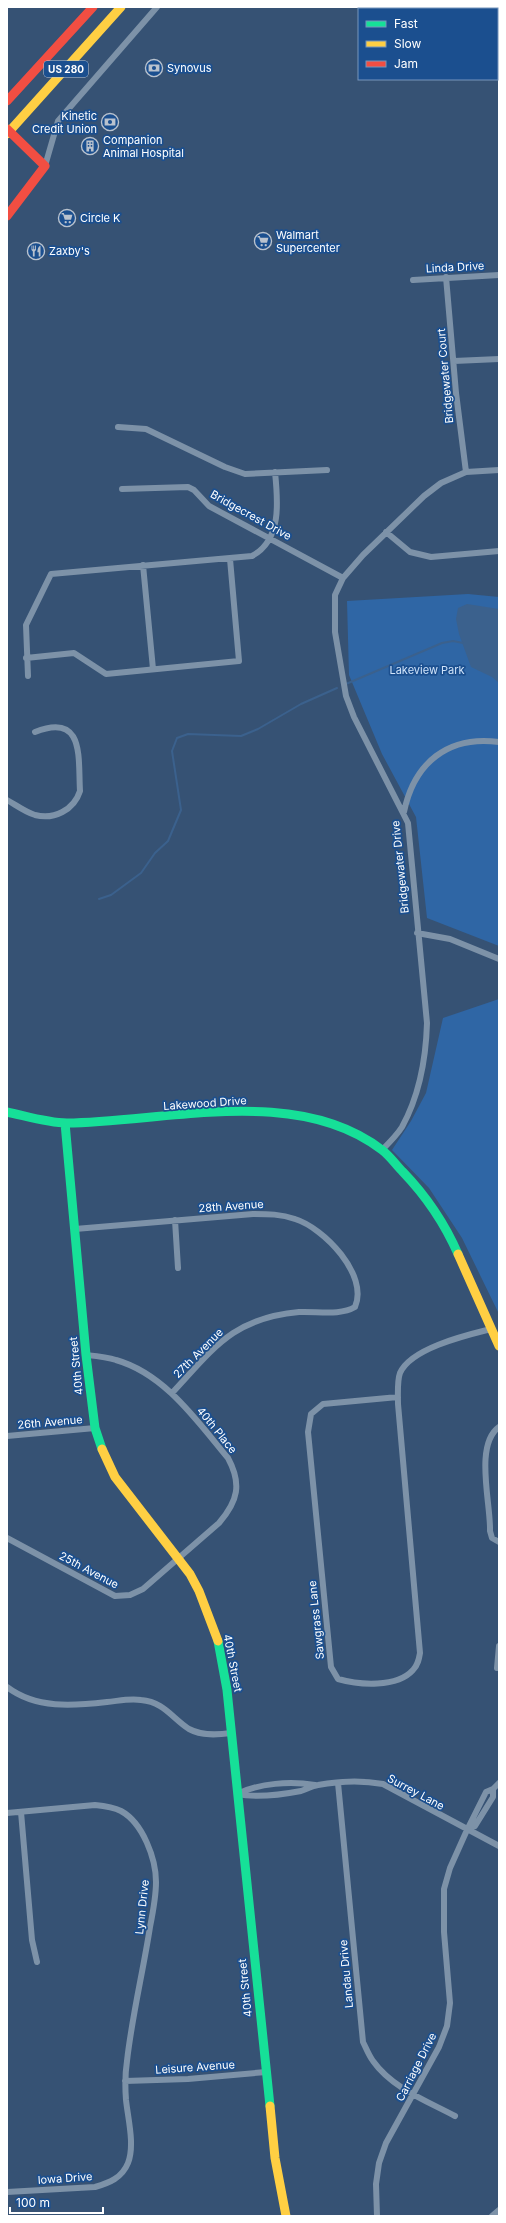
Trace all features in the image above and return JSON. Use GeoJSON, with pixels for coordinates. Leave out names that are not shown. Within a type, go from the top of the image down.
{"type":"FeatureCollection","features":[{"type":"Feature","properties":{"kind":"main road","name":"US 280"},"geometry":{"type":"LineString","coordinates":[[7,102],[93,7]]}},
{"type":"Feature","properties":{"kind":"main road","name":"US 280"},"geometry":{"type":"LineString","coordinates":[[8,132],[122,7]]}},
{"type":"Feature","properties":{"kind":"main road"},"geometry":{"type":"LineString","coordinates":[[7,216],[45,166],[8,132]]}},
{"type":"Feature","properties":{"kind":"main road","name":"Lakewood Drive"},"geometry":{"type":"LineString","coordinates":[[7,1112],[65,1123],[239,1111],[290,1113],[340,1126],[382,1150],[425,1195],[447,1228],[499,1346]]}},
{"type":"Feature","properties":{"kind":"main road","name":"40th Street"},"geometry":{"type":"LineString","coordinates":[[65,1123],[86,1355],[95,1428],[105,1457],[115,1477],[179,1558],[199,1592],[218,1639],[227,1690],[275,2158],[286,2216]]}},
{"type":"Feature","properties":{"kind":"street"},"geometry":{"type":"LineString","coordinates":[[45,166],[58,122],[157,7]]}},
{"type":"Feature","properties":{"kind":"street","name":"Linda Drive"},"geometry":{"type":"LineString","coordinates":[[413,280],[499,275]]}},
{"type":"Feature","properties":{"kind":"street","name":"Bridgewater Court"},"geometry":{"type":"LineString","coordinates":[[446,277],[466,472]]}},
{"type":"Feature","properties":{"kind":"street"},"geometry":{"type":"LineString","coordinates":[[454,361],[499,359]]}},
{"type":"Feature","properties":{"kind":"street"},"geometry":{"type":"LineString","coordinates":[[118,427],[146,429],[225,467],[246,474],[327,470]]}},
{"type":"Feature","properties":{"kind":"street","name":"Bridgewater Drive"},"geometry":{"type":"LineString","coordinates":[[382,1150],[402,1127],[417,1086],[427,1044],[427,1023],[417,933],[409,836],[404,812],[354,717],[346,696],[335,632],[335,594],[343,578],[386,532],[429,492],[441,483],[466,472],[499,470]]}},
{"type":"Feature","properties":{"kind":"street"},"geometry":{"type":"LineString","coordinates":[[28,676],[26,658],[28,619],[51,574],[252,556],[259,552],[270,538],[276,524],[278,503],[275,472]]}},
{"type":"Feature","properties":{"kind":"street","name":"Bridgecrest Drive"},"geometry":{"type":"LineString","coordinates":[[122,489],[188,487],[194,490],[209,506],[343,578]]}},
{"type":"Feature","properties":{"kind":"street"},"geometry":{"type":"LineString","coordinates":[[386,532],[410,552],[431,556],[499,551]]}},
{"type":"Feature","properties":{"kind":"street"},"geometry":{"type":"LineString","coordinates":[[26,658],[74,653],[106,674],[239,662],[230,559]]}},
{"type":"Feature","properties":{"kind":"street"},"geometry":{"type":"LineString","coordinates":[[143,565],[153,669]]}},
{"type":"Feature","properties":{"kind":"street"},"geometry":{"type":"LineString","coordinates":[[7,800],[29,813],[43,816],[68,809],[78,798],[80,791],[77,741],[67,730],[60,727],[45,728],[35,732]]}},
{"type":"Feature","properties":{"kind":"street"},"geometry":{"type":"LineString","coordinates":[[404,812],[408,794],[420,772],[434,756],[461,744],[476,741],[499,742]]}},
{"type":"Feature","properties":{"kind":"street"},"geometry":{"type":"LineString","coordinates":[[417,933],[450,939],[499,959]]}},
{"type":"Feature","properties":{"kind":"street","name":"28th Avenue"},"geometry":{"type":"LineString","coordinates":[[74,1229],[253,1214],[275,1214],[296,1219],[315,1229],[332,1243],[345,1260],[355,1279],[359,1292],[356,1307]]}},
{"type":"Feature","properties":{"kind":"street"},"geometry":{"type":"LineString","coordinates":[[175,1220],[178,1268]]}},
{"type":"Feature","properties":{"kind":"street","name":"27th Avenue"},"geometry":{"type":"LineString","coordinates":[[172,1393],[229,1334],[248,1324],[270,1317],[291,1313],[313,1311],[342,1312],[356,1307]]}},
{"type":"Feature","properties":{"kind":"street","name":"Sawgrass Lane"},"geometry":{"type":"LineString","coordinates":[[398,1397],[323,1404],[311,1414],[308,1432],[331,1667],[338,1679],[352,1683],[391,1682],[404,1677],[415,1667],[420,1652],[398,1397],[400,1372],[416,1355],[454,1338],[491,1329]]}},
{"type":"Feature","properties":{"kind":"street","name":"40th Place"},"geometry":{"type":"LineString","coordinates":[[86,1355],[117,1360],[131,1366],[172,1393],[228,1458],[234,1471],[237,1485],[235,1500],[229,1512],[219,1524],[179,1558]]}},
{"type":"Feature","properties":{"kind":"street"},"geometry":{"type":"LineString","coordinates":[[499,1427],[489,1439],[485,1452],[490,1531],[492,1538],[499,1542]]}},
{"type":"Feature","properties":{"kind":"street","name":"26th Avenue"},"geometry":{"type":"LineString","coordinates":[[7,1436],[95,1428]]}},
{"type":"Feature","properties":{"kind":"street","name":"25th Avenue"},"geometry":{"type":"LineString","coordinates":[[7,1538],[116,1596],[130,1595],[143,1588],[179,1558]]}},
{"type":"Feature","properties":{"kind":"street"},"geometry":{"type":"LineString","coordinates":[[497,1668],[499,1646]]}},
{"type":"Feature","properties":{"kind":"street"},"geometry":{"type":"LineString","coordinates":[[8,1689],[24,1697],[52,1704],[141,1700],[166,1709],[190,1730],[209,1734],[231,1733]]}},
{"type":"Feature","properties":{"kind":"street","name":"Surrey Lane"},"geometry":{"type":"LineString","coordinates":[[237,1794],[252,1797],[302,1790],[318,1785],[368,1781],[383,1784],[499,1846]]}},
{"type":"Feature","properties":{"kind":"street","name":"Surrey Lane"},"geometry":{"type":"LineString","coordinates":[[237,1794],[250,1788],[300,1782],[318,1785]]}},
{"type":"Feature","properties":{"kind":"street","name":"Landau Drive"},"geometry":{"type":"LineString","coordinates":[[338,1783],[363,2042],[372,2061],[387,2077],[414,2095],[455,2116]]}},
{"type":"Feature","properties":{"kind":"street","name":"Carriage Drive"},"geometry":{"type":"LineString","coordinates":[[377,2216],[376,2184],[379,2163],[386,2143],[440,2047],[447,2026],[450,2004],[443,1925],[444,1889],[450,1868],[467,1830],[475,1826],[493,1797],[493,1788],[499,1783]]}},
{"type":"Feature","properties":{"kind":"street","name":"Lynn Drive"},"geometry":{"type":"LineString","coordinates":[[7,1813],[95,1805],[110,1806],[123,1812],[138,1828],[148,1847],[154,1868],[155,1896],[130,2040],[125,2081]]}},
{"type":"Feature","properties":{"kind":"street"},"geometry":{"type":"LineString","coordinates":[[21,1812],[32,1940],[37,1962]]}},
{"type":"Feature","properties":{"kind":"street","name":"Leisure Avenue"},"geometry":{"type":"LineString","coordinates":[[125,2081],[188,2079],[266,2072]]}},
{"type":"Feature","properties":{"kind":"street","name":"Iowa Drive"},"geometry":{"type":"LineString","coordinates":[[7,2192],[95,2187],[109,2183],[121,2175],[128,2163],[131,2149],[125,2081]]}},
{"type":"Feature","properties":{"kind":"street"},"geometry":{"type":"LineString","coordinates":[[492,2216],[499,2210]]}},
{"type":"Feature","properties":{"kind":"green space","name":"Lakeview Park"},"geometry":{"type":"Polygon","coordinates":[[[468,594],[499,597],[499,946],[427,918],[416,817],[382,754],[349,675],[347,601],[468,594]]]}},
{"type":"Feature","properties":{"kind":"green space"},"geometry":{"type":"Polygon","coordinates":[[[499,999],[499,1314],[462,1238],[429,1188],[392,1150],[411,1121],[426,1093],[443,1018],[499,999]]]}},
{"type":"Feature","properties":{"kind":"shaded area"},"geometry":{"type":"Polygon","coordinates":[[[467,604],[499,609],[499,683],[492,677],[471,667],[459,634],[456,619],[458,608],[467,604]]]}},
{"type":"Feature","properties":{"kind":"waterway"},"geometry":{"type":"LineString","coordinates":[[346,684],[442,643],[453,641],[463,643]]}},
{"type":"Feature","properties":{"kind":"waterway"},"geometry":{"type":"LineString","coordinates":[[99,899],[111,895],[141,873],[155,853],[168,841],[181,810],[172,751],[177,738],[188,734],[241,736],[258,729],[301,704],[337,688]]}},
{"type":"Feature","properties":{"kind":"traffic: fast"},"geometry":{"type":"LineString","coordinates":[[7,1112],[59,1123],[105,1121],[229,1111],[271,1112],[311,1118],[348,1130],[385,1152],[412,1181],[427,1200],[447,1231],[458,1254]]}},
{"type":"Feature","properties":{"kind":"traffic: fast"},"geometry":{"type":"LineString","coordinates":[[65,1123],[86,1355],[95,1428],[102,1449]]}},
{"type":"Feature","properties":{"kind":"traffic: fast"},"geometry":{"type":"LineString","coordinates":[[218,1641],[227,1690],[270,2106]]}},
{"type":"Feature","properties":{"kind":"traffic: slow"},"geometry":{"type":"LineString","coordinates":[[7,134],[121,7]]}},
{"type":"Feature","properties":{"kind":"traffic: slow"},"geometry":{"type":"LineString","coordinates":[[458,1254],[499,1346]]}},
{"type":"Feature","properties":{"kind":"traffic: slow"},"geometry":{"type":"LineString","coordinates":[[102,1449],[115,1477],[190,1574],[199,1591],[218,1641]]}},
{"type":"Feature","properties":{"kind":"traffic: slow"},"geometry":{"type":"LineString","coordinates":[[270,2106],[275,2158],[286,2216]]}},
{"type":"Feature","properties":{"kind":"traffic: jam"},"geometry":{"type":"LineString","coordinates":[[7,101],[93,7]]}},
{"type":"Feature","properties":{"kind":"traffic: jam"},"geometry":{"type":"LineString","coordinates":[[7,129],[45,166],[7,216]]}},
{"type":"Feature","properties":{"kind":"place","name":"Synovus"},"geometry":{"type":"Point","coordinates":[154,68]}},
{"type":"Feature","properties":{"kind":"place","name":"Kinetic Credit Union"},"geometry":{"type":"Point","coordinates":[110,122]}},
{"type":"Feature","properties":{"kind":"place","name":"Companion Animal Hospital"},"geometry":{"type":"Point","coordinates":[90,146]}},
{"type":"Feature","properties":{"kind":"place","name":"Circle K"},"geometry":{"type":"Point","coordinates":[67,218]}},
{"type":"Feature","properties":{"kind":"place","name":"Walmart Supercenter"},"geometry":{"type":"Point","coordinates":[263,241]}},
{"type":"Feature","properties":{"kind":"place","name":"Zaxby's"},"geometry":{"type":"Point","coordinates":[36,251]}}]}
